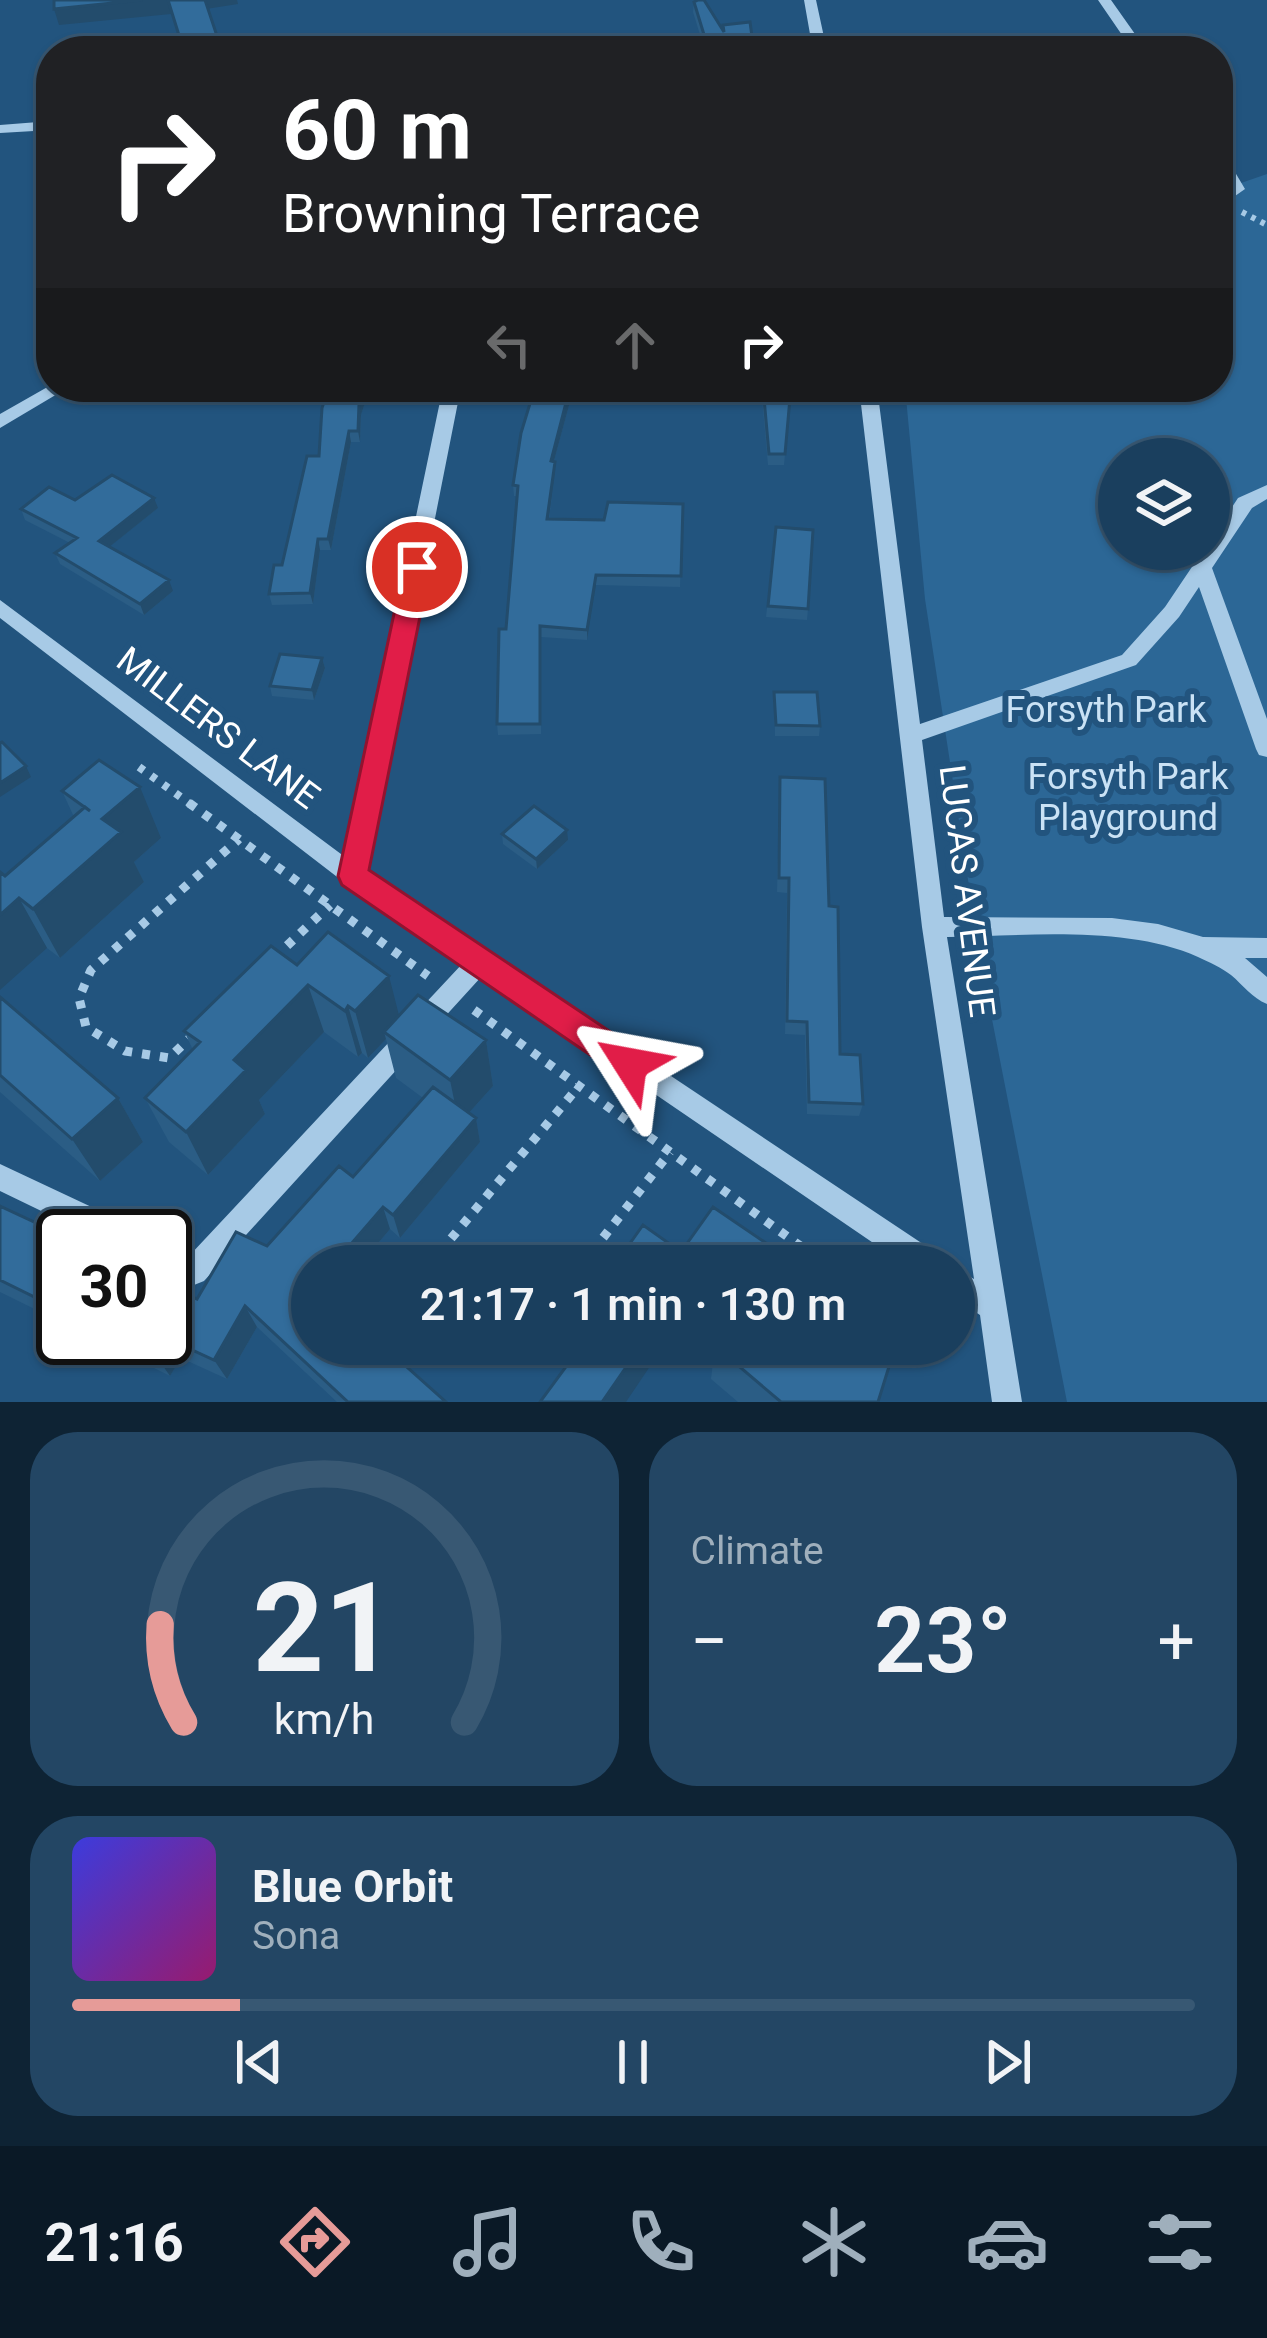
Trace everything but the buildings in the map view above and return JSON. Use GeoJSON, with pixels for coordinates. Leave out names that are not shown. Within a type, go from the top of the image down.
{"type":"FeatureCollection","features":[{"type":"Feature","properties":{"kind":"street"},"geometry":{"type":"LineString","coordinates":[[810,0],[817,36]]}},
{"type":"Feature","properties":{"kind":"street"},"geometry":{"type":"LineString","coordinates":[[1104,0],[1129,36]]}},
{"type":"Feature","properties":{"kind":"street"},"geometry":{"type":"LineString","coordinates":[[0,129],[36,126]]}},
{"type":"Feature","properties":{"kind":"street"},"geometry":{"type":"LineString","coordinates":[[0,422],[36,401]]}},
{"type":"Feature","properties":{"kind":"street"},"geometry":{"type":"LineString","coordinates":[[353,876],[449,402]]}},
{"type":"Feature","properties":{"kind":"street","name":"LUCAS AVENUE"},"geometry":{"type":"LineString","coordinates":[[870,402],[934,927],[1007,1402]]}},
{"type":"Feature","properties":{"kind":"street"},"geometry":{"type":"LineString","coordinates":[[1230,526],[1245,503],[1267,491]]}},
{"type":"Feature","properties":{"kind":"street"},"geometry":{"type":"LineString","coordinates":[[910,735],[1129,660],[1172,612],[1201,570]]}},
{"type":"Feature","properties":{"kind":"street"},"geometry":{"type":"LineString","coordinates":[[1203,570],[1267,748]]}},
{"type":"Feature","properties":{"kind":"street","name":"MILLERS LANE"},"geometry":{"type":"LineString","coordinates":[[0,607],[353,876],[900,1245]]}},
{"type":"Feature","properties":{"kind":"street"},"geometry":{"type":"LineString","coordinates":[[934,927],[1155,932],[1200,945],[1238,965],[1267,993]]}},
{"type":"Feature","properties":{"kind":"street"},"geometry":{"type":"LineString","coordinates":[[1200,945],[1267,948]]}},
{"type":"Feature","properties":{"kind":"street"},"geometry":{"type":"LineString","coordinates":[[192,1270],[480,962]]}},
{"type":"Feature","properties":{"kind":"street"},"geometry":{"type":"LineString","coordinates":[[0,1177],[66,1209]]}},
{"type":"Feature","properties":{"kind":"street"},"geometry":{"type":"LineString","coordinates":[[975,1296],[989,1305]]}},
{"type":"Feature","properties":{"kind":"path"},"geometry":{"type":"LineString","coordinates":[[140,767],[799,1245]]}},
{"type":"Feature","properties":{"kind":"path"},"geometry":{"type":"LineString","coordinates":[[201,1028],[169,1058],[131,1057],[106,1043],[82,1020],[79,997],[91,970],[239,839]]}},
{"type":"Feature","properties":{"kind":"path"},"geometry":{"type":"LineString","coordinates":[[266,966],[330,905]]}},
{"type":"Feature","properties":{"kind":"path"},"geometry":{"type":"LineString","coordinates":[[446,1245],[579,1086]]}},
{"type":"Feature","properties":{"kind":"path"},"geometry":{"type":"LineString","coordinates":[[597,1245],[670,1152]]}},
{"type":"Feature","properties":{"kind":"green space","name":"Forsyth Park"},"geometry":{"type":"Polygon","coordinates":[[[1267,174],[1267,1402],[1067,1402],[980,958],[925,599],[906,402],[1233,402],[1233,186],[1267,174]]]}},
{"type":"Feature","properties":{"kind":"route"},"geometry":{"type":"LineString","coordinates":[[417,567],[353,876],[630,1064]]}},
{"type":"Feature","properties":{"kind":"park label","name":"Forsyth Park Playground"},"geometry":{"type":"Point","coordinates":[1128,798]}}]}
